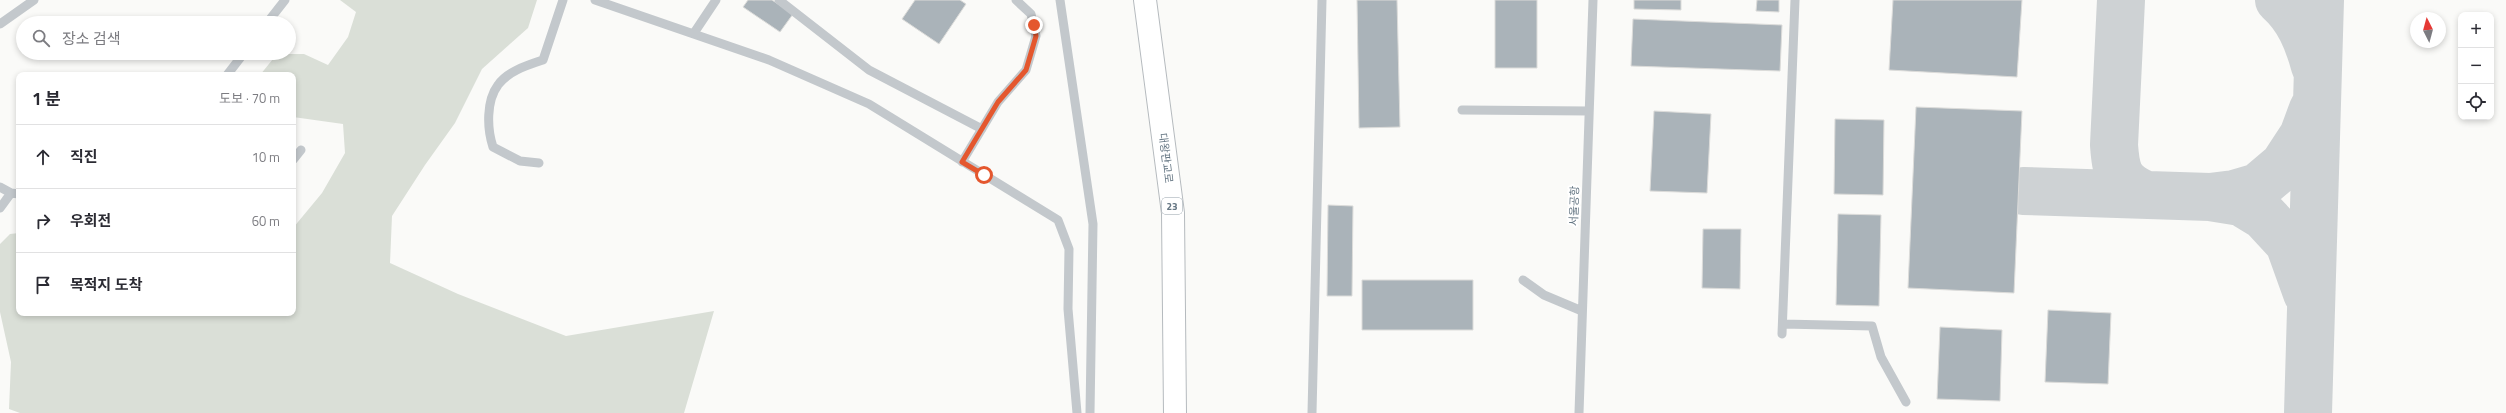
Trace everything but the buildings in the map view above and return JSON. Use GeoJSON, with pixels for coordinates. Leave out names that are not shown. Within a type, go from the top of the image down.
{"type":"FeatureCollection","features":[{"type":"Feature","properties":{"kind":"main road","name":"대왕판교로"},"geometry":{"type":"LineString","coordinates":[[1145,0],[1173,213],[1175,413]]}},
{"type":"Feature","properties":{"kind":"lane"},"geometry":{"type":"LineString","coordinates":[[0,24],[34,0]]}},
{"type":"Feature","properties":{"kind":"lane"},"geometry":{"type":"LineString","coordinates":[[272,16],[285,0]]}},
{"type":"Feature","properties":{"kind":"lane"},"geometry":{"type":"LineString","coordinates":[[539,163],[520,161],[493,147],[487,131],[490,108],[498,85],[520,68],[544,60],[563,0]]}},
{"type":"Feature","properties":{"kind":"lane"},"geometry":{"type":"LineString","coordinates":[[595,0],[769,60],[869,104],[1058,220],[1069,249],[1068,309],[1077,413]]}},
{"type":"Feature","properties":{"kind":"lane"},"geometry":{"type":"LineString","coordinates":[[694,33],[716,0]]}},
{"type":"Feature","properties":{"kind":"lane"},"geometry":{"type":"LineString","coordinates":[[779,0],[869,70],[982,130]]}},
{"type":"Feature","properties":{"kind":"lane"},"geometry":{"type":"LineString","coordinates":[[962,162],[998,102],[1026,70],[1036,36],[1031,14],[1016,0]]}},
{"type":"Feature","properties":{"kind":"lane"},"geometry":{"type":"LineString","coordinates":[[1060,0],[1093,224],[1090,413]]}},
{"type":"Feature","properties":{"kind":"lane"},"geometry":{"type":"LineString","coordinates":[[1312,413],[1322,0]]}},
{"type":"Feature","properties":{"kind":"lane","name":"서울공항"},"geometry":{"type":"LineString","coordinates":[[1579,413],[1593,0]]}},
{"type":"Feature","properties":{"kind":"lane"},"geometry":{"type":"LineString","coordinates":[[1794,0],[1782,329],[1872,326],[1881,356],[1906,402]]}},
{"type":"Feature","properties":{"kind":"lane"},"geometry":{"type":"LineString","coordinates":[[229,72],[239,60]]}},
{"type":"Feature","properties":{"kind":"lane"},"geometry":{"type":"LineString","coordinates":[[1462,110],[1589,111]]}},
{"type":"Feature","properties":{"kind":"lane"},"geometry":{"type":"LineString","coordinates":[[296,156],[301,150]]}},
{"type":"Feature","properties":{"kind":"lane"},"geometry":{"type":"LineString","coordinates":[[0,187],[15,194],[0,208]]}},
{"type":"Feature","properties":{"kind":"lane"},"geometry":{"type":"LineString","coordinates":[[1523,280],[1544,295],[1582,311]]}},
{"type":"Feature","properties":{"kind":"shaded area"},"geometry":{"type":"Polygon","coordinates":[[[340,0],[537,0],[528,28],[482,69],[455,123],[425,165],[392,216],[390,263],[458,294],[566,336],[714,311],[684,413],[20,413],[9,409],[11,362],[0,312],[0,244],[10,234],[16,233],[16,316],[296,316],[296,224],[322,193],[345,153],[343,124],[296,117],[296,72],[262,72],[272,60],[296,60],[296,54],[304,54],[328,65],[348,37],[356,12],[340,0]]]}},
{"type":"Feature","properties":{"kind":"taxiway"},"geometry":{"type":"LineString","coordinates":[[2121,0],[2114,145],[2115,154],[2118,169],[2124,181],[2135,190],[2144,194]]}},
{"type":"Feature","properties":{"kind":"taxiway"},"geometry":{"type":"LineString","coordinates":[[2279,0],[2292,14],[2302,30],[2315,66]]}},
{"type":"Feature","properties":{"kind":"taxiway"},"geometry":{"type":"LineString","coordinates":[[2308,413],[2320,0]]}},
{"type":"Feature","properties":{"kind":"taxiway"},"geometry":{"type":"LineString","coordinates":[[2210,197],[2234,194],[2258,187],[2284,165],[2303,136],[2313,109]]}},
{"type":"Feature","properties":{"kind":"taxiway"},"geometry":{"type":"LineString","coordinates":[[2023,191],[2210,197],[2241,202],[2264,216],[2289,243],[2307,293]]}},
{"type":"Feature","properties":{"kind":"route"},"geometry":{"type":"LineString","coordinates":[[984,175],[962,162],[998,102],[1026,70],[1036,36],[1034,25]]}}]}
